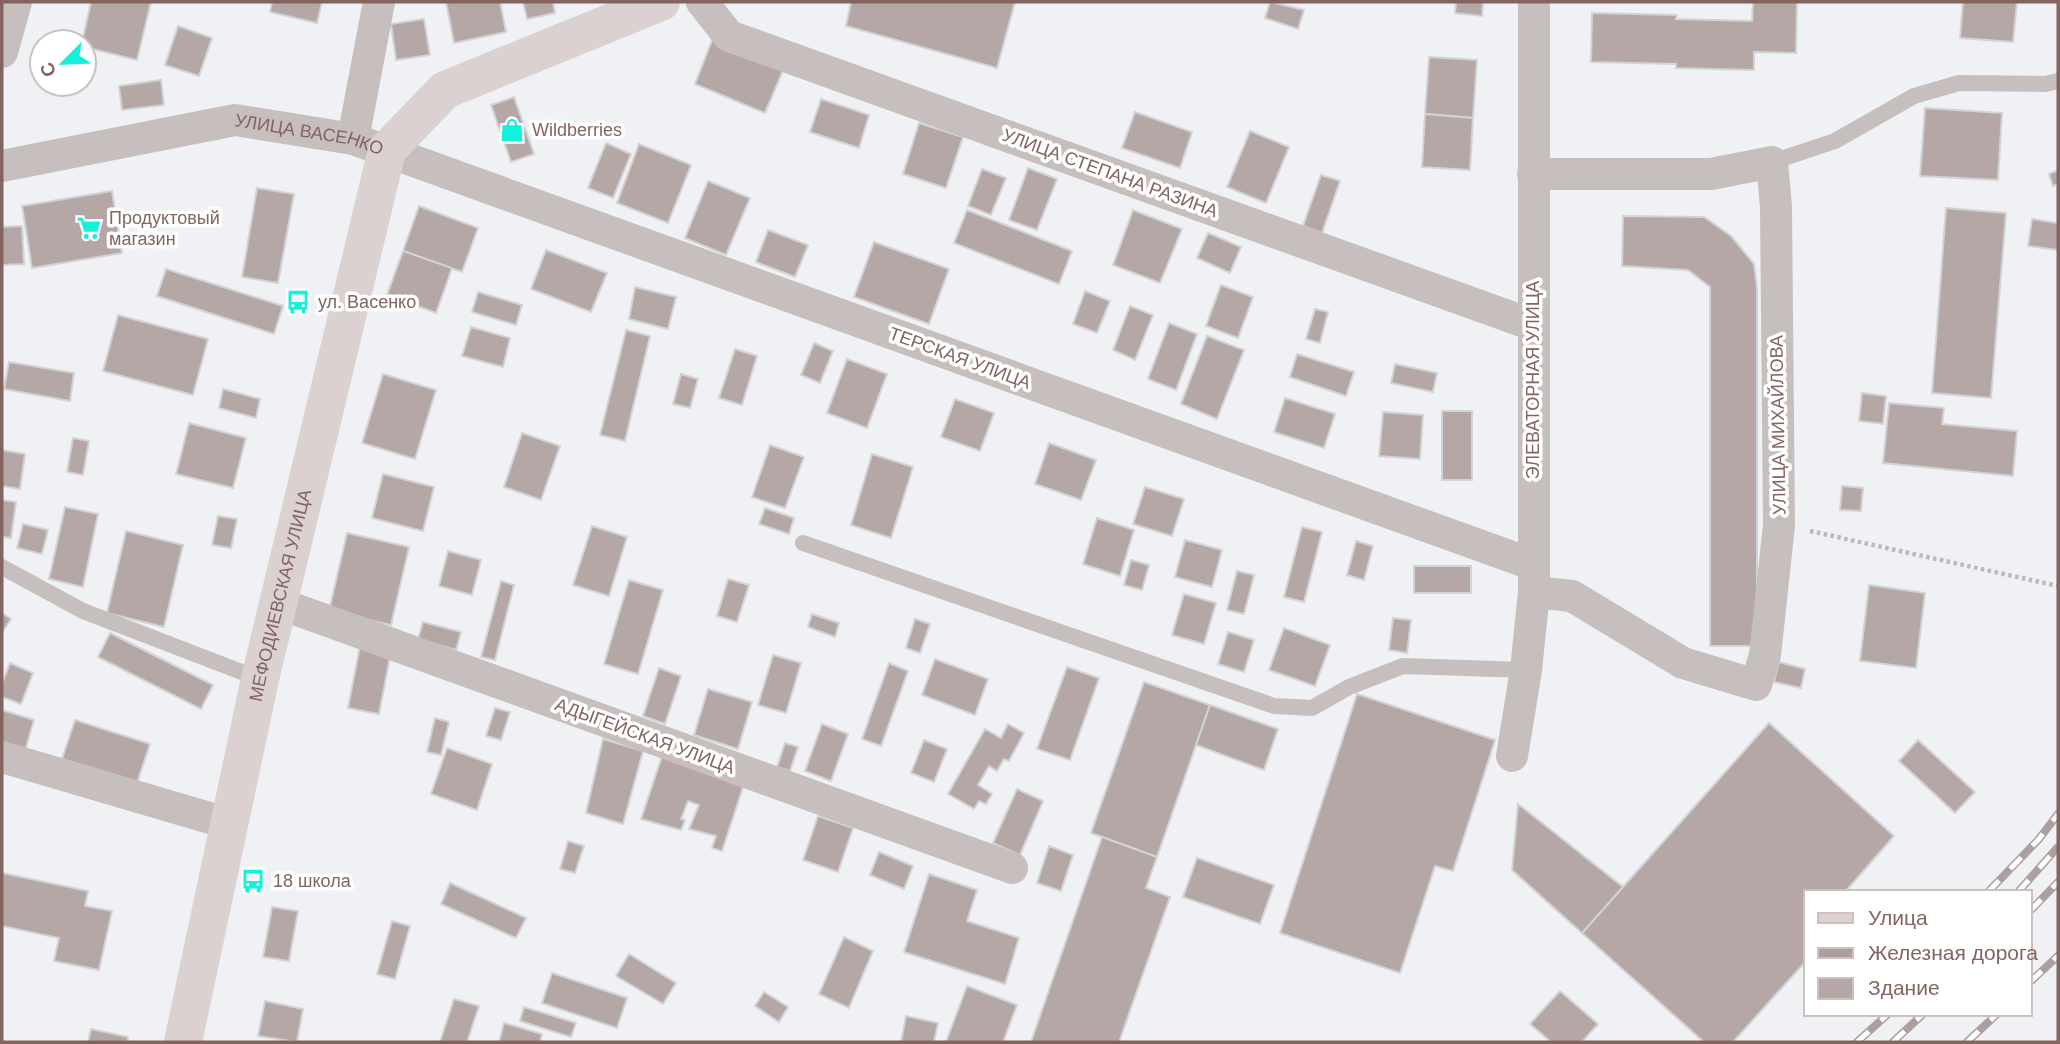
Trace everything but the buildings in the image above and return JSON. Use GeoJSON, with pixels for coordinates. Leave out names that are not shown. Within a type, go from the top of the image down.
{"type":"FeatureCollection","features":[{"type":"Feature","properties":{"kind":"main road","name":"УЛИЦА ВАСЕНКО"},"geometry":{"type":"LineString","coordinates":[[370,145],[445,90],[661,2]]}},
{"type":"Feature","properties":{"kind":"main road","name":"МЕФОДИЕВСКАЯ УЛИЦА"},"geometry":{"type":"LineString","coordinates":[[183,1042],[278,603],[370,145]]}},
{"type":"Feature","properties":{"kind":"street"},"geometry":{"type":"LineString","coordinates":[[2,52],[16,2]]}},
{"type":"Feature","properties":{"kind":"street"},"geometry":{"type":"LineString","coordinates":[[370,145],[380,2]]}},
{"type":"Feature","properties":{"kind":"street","name":"УЛИЦА СТЕПАНА РАЗИНА"},"geometry":{"type":"LineString","coordinates":[[702,2],[729,36],[1533,325]]}},
{"type":"Feature","properties":{"kind":"street","name":"ЭЛЕВАТОРНАЯ УЛИЦА"},"geometry":{"type":"LineString","coordinates":[[1511,756],[1526,670],[1534,578],[1534,2]]}},
{"type":"Feature","properties":{"kind":"street","name":"УЛИЦА ВАСЕНКО"},"geometry":{"type":"LineString","coordinates":[[2,166],[235,120],[370,145]]}},
{"type":"Feature","properties":{"kind":"street","name":"ТЕРСКАЯ УЛИЦА"},"geometry":{"type":"LineString","coordinates":[[370,145],[1534,578],[1572,596],[1683,663],[1756,685]]}},
{"type":"Feature","properties":{"kind":"street"},"geometry":{"type":"LineString","coordinates":[[1533,174],[1711,174],[1772,162]]}},
{"type":"Feature","properties":{"kind":"street","name":"УЛИЦА МИХАЙЛОВА"},"geometry":{"type":"LineString","coordinates":[[1756,685],[1765,655],[1779,525],[1776,207],[1772,162]]}},
{"type":"Feature","properties":{"kind":"street","name":"АДЫГЕЙСКАЯ УЛИЦА"},"geometry":{"type":"LineString","coordinates":[[278,603],[1012,868]]}},
{"type":"Feature","properties":{"kind":"street"},"geometry":{"type":"LineString","coordinates":[[2,757],[230,824]]}},
{"type":"Feature","properties":{"kind":"lane"},"geometry":{"type":"LineString","coordinates":[[1772,162],[1835,141],[1914,96],[1959,83],[2045,84],[2058,81]]}},
{"type":"Feature","properties":{"kind":"lane"},"geometry":{"type":"LineString","coordinates":[[803,543],[1274,706],[1312,708],[1349,687],[1403,666],[1526,670]]}},
{"type":"Feature","properties":{"kind":"lane"},"geometry":{"type":"LineString","coordinates":[[2,567],[83,611],[260,680]]}},
{"type":"Feature","properties":{"kind":"path"},"geometry":{"type":"LineString","coordinates":[[1779,525],[2058,586]]}},
{"type":"Feature","properties":{"kind":"railway"},"geometry":{"type":"LineString","coordinates":[[1990,890],[2039,839],[2058,814]]}},
{"type":"Feature","properties":{"kind":"railway"},"geometry":{"type":"LineString","coordinates":[[2020,890],[2058,847]]}},
{"type":"Feature","properties":{"kind":"railway"},"geometry":{"type":"LineString","coordinates":[[2032,909],[2058,882]]}},
{"type":"Feature","properties":{"kind":"railway"},"geometry":{"type":"LineString","coordinates":[[2032,980],[2058,956]]}},
{"type":"Feature","properties":{"kind":"railway"},"geometry":{"type":"LineString","coordinates":[[1857,1042],[1886,1016]]}},
{"type":"Feature","properties":{"kind":"railway"},"geometry":{"type":"LineString","coordinates":[[1893,1042],[1921,1016]]}},
{"type":"Feature","properties":{"kind":"railway"},"geometry":{"type":"LineString","coordinates":[[1967,1042],[1995,1016]]}},
{"type":"Feature","properties":{"kind":"place","name":"Wildberries"},"geometry":{"type":"Point","coordinates":[512,130]}},
{"type":"Feature","properties":{"kind":"place","name":"Продуктовый магазин"},"geometry":{"type":"Point","coordinates":[89,228]}},
{"type":"Feature","properties":{"kind":"place","name":"ул. Васенко"},"geometry":{"type":"Point","coordinates":[298,302]}},
{"type":"Feature","properties":{"kind":"place","name":"18 школа"},"geometry":{"type":"Point","coordinates":[253,881]}}]}
